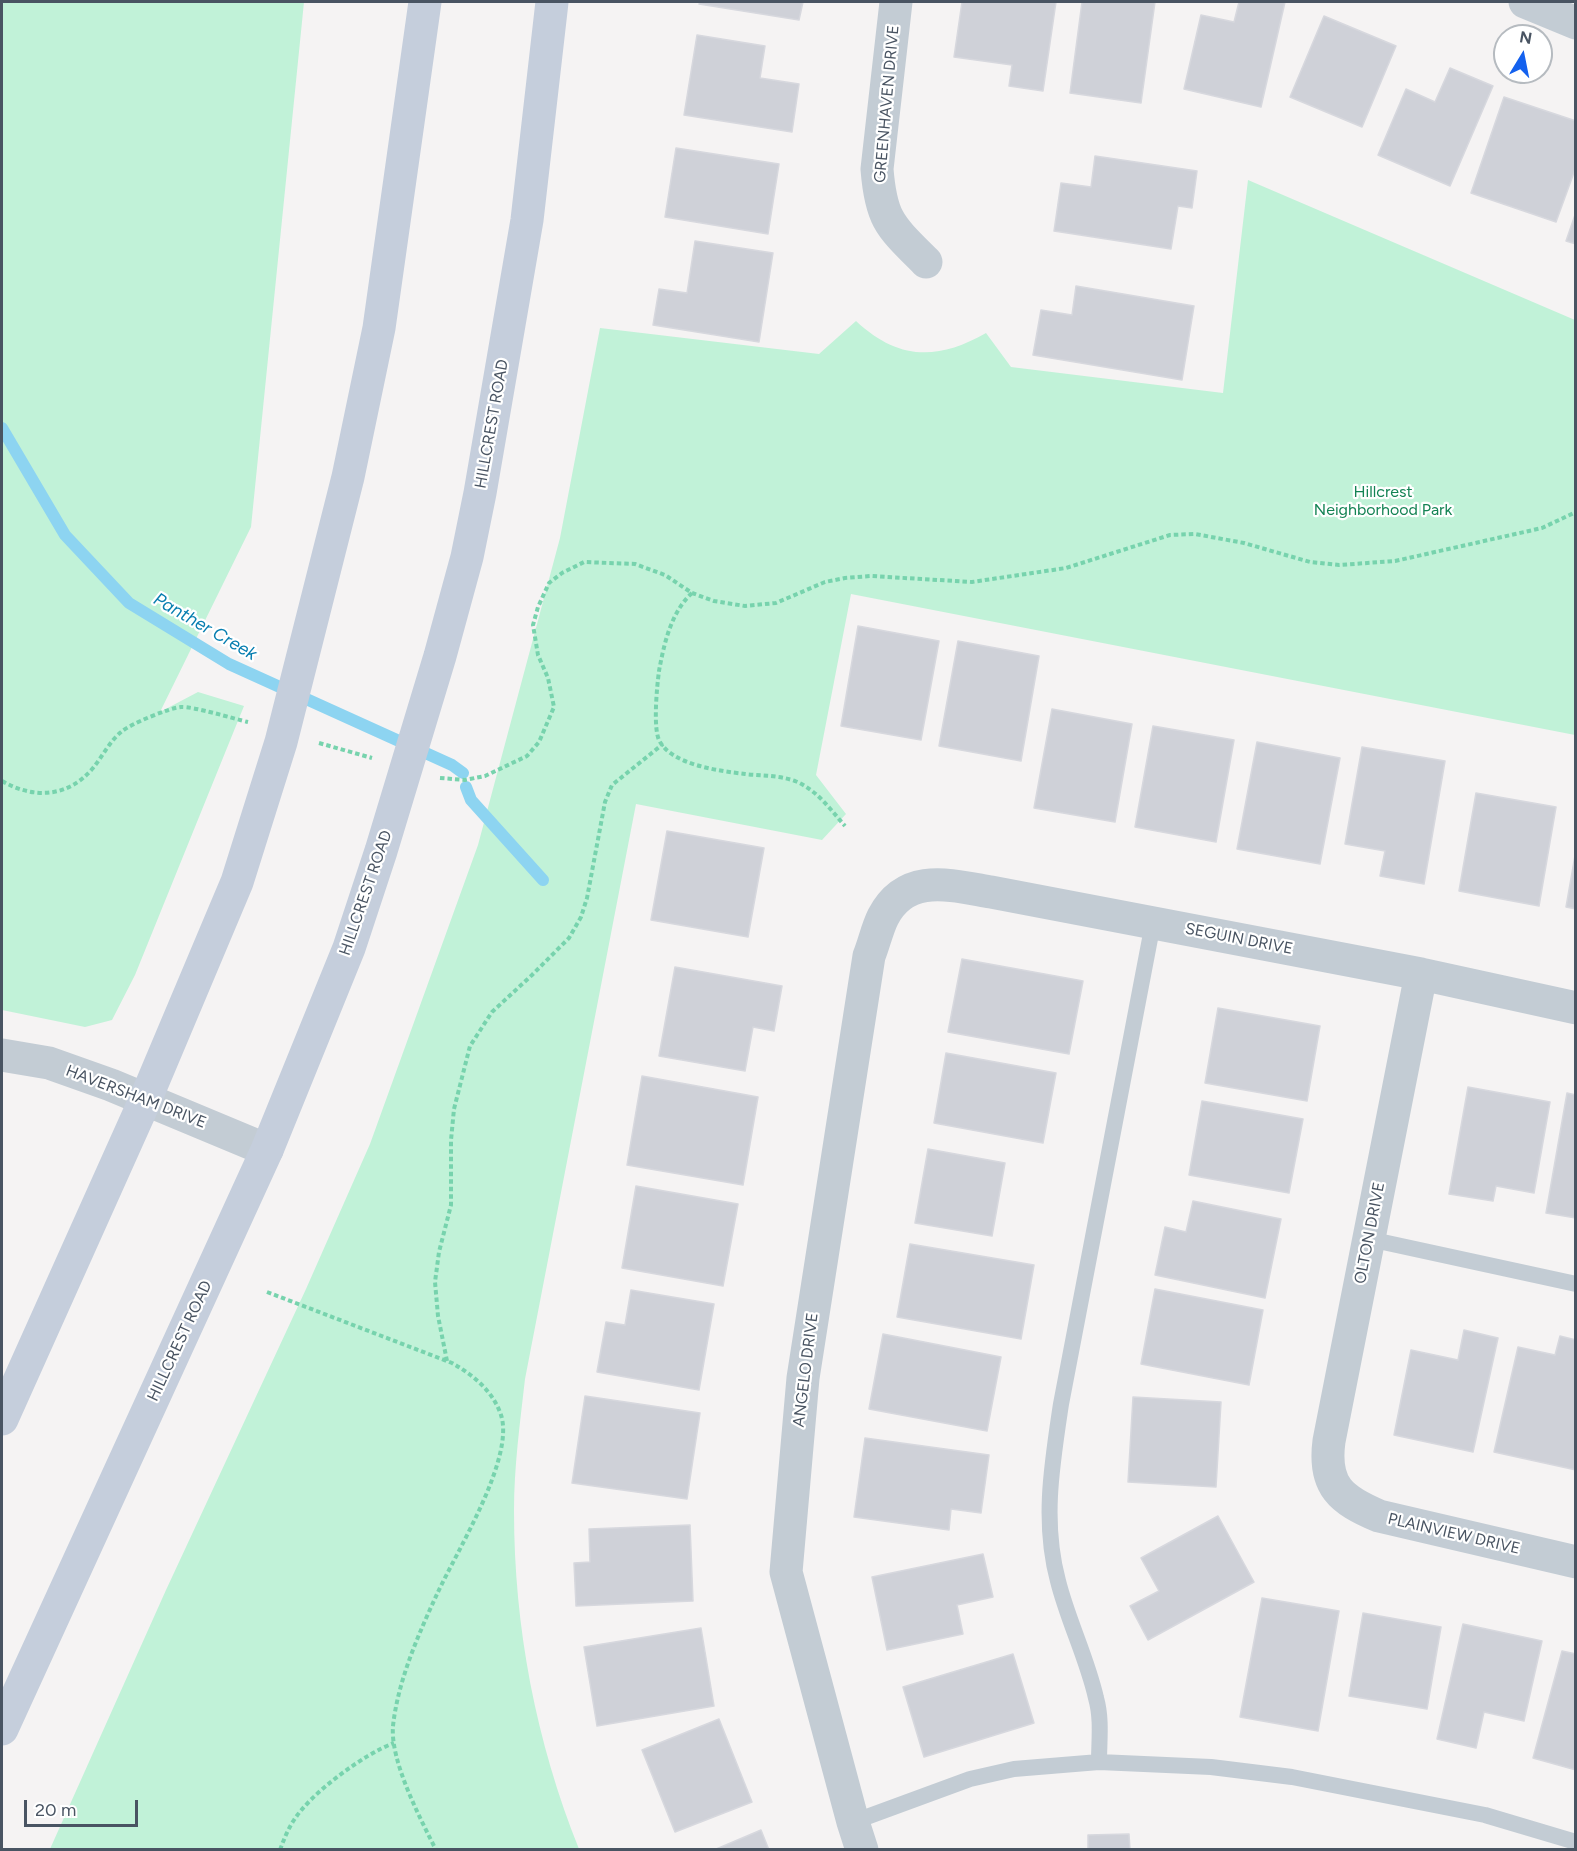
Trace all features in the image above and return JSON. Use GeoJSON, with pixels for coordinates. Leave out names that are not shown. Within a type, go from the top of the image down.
{"type":"FeatureCollection","features":[{"type":"Feature","properties":{"kind":"main road"},"geometry":{"type":"LineString","coordinates":[[2,1419],[146,1098],[237,882],[258,816],[312,624],[346,488],[378,328],[425,2]]}},
{"type":"Feature","properties":{"kind":"main road","name":"HILLCREST ROAD"},"geometry":{"type":"LineString","coordinates":[[2,1730],[267,1150],[349,948],[381,851],[440,656],[467,557],[480,493],[527,220],[552,2]]}},
{"type":"Feature","properties":{"kind":"street","name":"GREENHAVEN DRIVE"},"geometry":{"type":"LineString","coordinates":[[896,2],[877,169],[879,195],[883,209],[894,230],[926,262]]}},
{"type":"Feature","properties":{"kind":"street"},"geometry":{"type":"LineString","coordinates":[[1525,2],[1575,23]]}},
{"type":"Feature","properties":{"kind":"street","name":"SEGUIN DRIVE"},"geometry":{"type":"LineString","coordinates":[[901,892],[936,883],[1421,974],[1575,1008]]}},
{"type":"Feature","properties":{"kind":"street","name":"ANGELO DRIVE"},"geometry":{"type":"LineString","coordinates":[[857,1836],[786,1572],[803,1378],[869,957],[883,916],[901,892]]}},
{"type":"Feature","properties":{"kind":"street","name":"OLTON DRIVE"},"geometry":{"type":"LineString","coordinates":[[1338,1492],[1329,1473],[1327,1457],[1421,974]]}},
{"type":"Feature","properties":{"kind":"street","name":"HAVERSHAM DRIVE"},"geometry":{"type":"LineString","coordinates":[[2,1055],[49,1063],[146,1098],[267,1150]]}},
{"type":"Feature","properties":{"kind":"street","name":"PLAINVIEW DRIVE"},"geometry":{"type":"LineString","coordinates":[[1338,1492],[1357,1507],[1379,1516],[1575,1562]]}},
{"type":"Feature","properties":{"kind":"lane"},"geometry":{"type":"LineString","coordinates":[[1099,1762],[1100,1723],[1097,1699],[1058,1580],[1049,1524],[1050,1475],[1061,1404],[1153,923]]}},
{"type":"Feature","properties":{"kind":"lane"},"geometry":{"type":"LineString","coordinates":[[1369,1239],[1575,1284]]}},
{"type":"Feature","properties":{"kind":"lane"},"geometry":{"type":"LineString","coordinates":[[857,1836],[970,1779],[1014,1769],[1099,1762],[1211,1767],[1292,1777],[1485,1815],[1575,1842]]}},
{"type":"Feature","properties":{"kind":"path"},"geometry":{"type":"LineString","coordinates":[[432,776],[465,780],[485,776],[527,756],[539,741],[554,707],[548,678],[538,655],[533,625],[549,583],[562,573],[584,562],[635,564],[665,575],[692,593],[714,601],[745,606],[776,603],[825,582],[845,578],[871,576],[972,582],[1066,568],[1170,535],[1195,534],[1244,543],[1310,562],[1339,565],[1395,561],[1542,528],[1575,512]]}},
{"type":"Feature","properties":{"kind":"path"},"geometry":{"type":"LineString","coordinates":[[692,593],[682,602],[663,651],[658,680],[656,715],[658,739],[673,756],[704,767],[744,774],[778,776],[797,782],[820,796],[845,826]]}},
{"type":"Feature","properties":{"kind":"path"},"geometry":{"type":"LineString","coordinates":[[2,781],[16,789],[39,795],[71,787],[91,770],[121,732],[139,722],[181,707],[255,724]]}},
{"type":"Feature","properties":{"kind":"path"},"geometry":{"type":"LineString","coordinates":[[310,740],[377,760]]}},
{"type":"Feature","properties":{"kind":"path"},"geometry":{"type":"LineString","coordinates":[[447,1360],[438,1316],[435,1282],[438,1252],[451,1204],[451,1140],[454,1109],[470,1046],[492,1012],[569,938],[581,917],[587,898],[605,802],[612,785],[663,744]]}},
{"type":"Feature","properties":{"kind":"path"},"geometry":{"type":"LineString","coordinates":[[267,1292],[447,1360],[470,1374],[486,1389],[501,1415],[502,1446],[493,1477],[414,1647],[393,1727],[400,1768],[436,1850]]}},
{"type":"Feature","properties":{"kind":"path"},"geometry":{"type":"LineString","coordinates":[[280,1850],[294,1820],[302,1810],[354,1765],[378,1749],[394,1743]]}},
{"type":"Feature","properties":{"kind":"green space"},"geometry":{"type":"Polygon","coordinates":[[[2,2],[304,2],[251,527],[160,712],[198,692],[244,706],[135,975],[112,1020],[85,1027],[2,1010],[2,2]]]}},
{"type":"Feature","properties":{"kind":"green space","name":"Hillcrest Neighborhood Park"},"geometry":{"type":"Polygon","coordinates":[[[1248,180],[1575,320],[1575,735],[851,594],[816,775],[846,814],[822,840],[636,804],[525,1379],[515,1478],[515,1554],[518,1598],[530,1683],[551,1767],[579,1849],[50,1849],[370,1144],[478,845],[560,538],[600,328],[819,354],[856,321],[887,343],[918,352],[934,352],[951,348],[986,333],[1011,367],[1223,393],[1248,180]]]}},
{"type":"Feature","properties":{"kind":"building"},"geometry":{"type":"Polygon","coordinates":[[[700,2],[803,2],[799,20],[699,4],[700,2]]]}},
{"type":"Feature","properties":{"kind":"building"},"geometry":{"type":"Polygon","coordinates":[[[962,2],[1056,2],[1043,91],[1009,86],[1012,65],[954,57],[962,2]]]}},
{"type":"Feature","properties":{"kind":"building"},"geometry":{"type":"Polygon","coordinates":[[[1082,2],[1155,2],[1141,103],[1070,93],[1082,2]]]}},
{"type":"Feature","properties":{"kind":"building"},"geometry":{"type":"Polygon","coordinates":[[[1239,2],[1285,2],[1261,107],[1184,89],[1201,15],[1234,22],[1239,2]]]}},
{"type":"Feature","properties":{"kind":"building"},"geometry":{"type":"Polygon","coordinates":[[[1324,16],[1396,46],[1362,127],[1290,97],[1324,16]]]}},
{"type":"Feature","properties":{"kind":"building"},"geometry":{"type":"Polygon","coordinates":[[[697,35],[765,46],[760,78],[799,84],[792,132],[684,115],[697,35]]]}},
{"type":"Feature","properties":{"kind":"building"},"geometry":{"type":"Polygon","coordinates":[[[1450,68],[1493,86],[1450,186],[1378,155],[1406,89],[1435,102],[1450,68]]]}},
{"type":"Feature","properties":{"kind":"building"},"geometry":{"type":"Polygon","coordinates":[[[1504,97],[1576,121],[1576,167],[1556,222],[1471,193],[1504,97]]]}},
{"type":"Feature","properties":{"kind":"building"},"geometry":{"type":"Polygon","coordinates":[[[676,148],[779,164],[768,234],[665,217],[676,148]]]}},
{"type":"Feature","properties":{"kind":"building"},"geometry":{"type":"Polygon","coordinates":[[[1095,156],[1197,171],[1192,208],[1178,206],[1171,249],[1054,231],[1061,183],[1091,187],[1095,156]]]}},
{"type":"Feature","properties":{"kind":"building"},"geometry":{"type":"Polygon","coordinates":[[[1576,212],[1576,244],[1566,241],[1576,212]]]}},
{"type":"Feature","properties":{"kind":"building"},"geometry":{"type":"Polygon","coordinates":[[[695,241],[773,253],[759,342],[653,325],[659,289],[687,293],[695,241]]]}},
{"type":"Feature","properties":{"kind":"building"},"geometry":{"type":"Polygon","coordinates":[[[1076,286],[1194,306],[1182,380],[1033,355],[1041,310],[1072,315],[1076,286]]]}},
{"type":"Feature","properties":{"kind":"building"},"geometry":{"type":"Polygon","coordinates":[[[858,626],[939,641],[921,740],[841,726],[858,626]]]}},
{"type":"Feature","properties":{"kind":"building"},"geometry":{"type":"Polygon","coordinates":[[[958,641],[1039,656],[1021,761],[939,746],[958,641]]]}},
{"type":"Feature","properties":{"kind":"building"},"geometry":{"type":"Polygon","coordinates":[[[1052,709],[1132,724],[1115,822],[1034,808],[1052,709]]]}},
{"type":"Feature","properties":{"kind":"building"},"geometry":{"type":"Polygon","coordinates":[[[1153,726],[1234,740],[1216,842],[1135,827],[1153,726]]]}},
{"type":"Feature","properties":{"kind":"building"},"geometry":{"type":"Polygon","coordinates":[[[1257,742],[1340,758],[1320,864],[1237,849],[1257,742]]]}},
{"type":"Feature","properties":{"kind":"building"},"geometry":{"type":"Polygon","coordinates":[[[1362,747],[1445,761],[1424,884],[1380,876],[1385,851],[1345,844],[1362,747]]]}},
{"type":"Feature","properties":{"kind":"building"},"geometry":{"type":"Polygon","coordinates":[[[1476,793],[1556,807],[1539,906],[1459,891],[1476,793]]]}},
{"type":"Feature","properties":{"kind":"building"},"geometry":{"type":"Polygon","coordinates":[[[667,831],[764,848],[748,937],[651,920],[667,831]]]}},
{"type":"Feature","properties":{"kind":"building"},"geometry":{"type":"Polygon","coordinates":[[[1576,850],[1576,909],[1566,907],[1576,850]]]}},
{"type":"Feature","properties":{"kind":"building"},"geometry":{"type":"Polygon","coordinates":[[[962,959],[1083,981],[1069,1054],[948,1032],[962,959]]]}},
{"type":"Feature","properties":{"kind":"building"},"geometry":{"type":"Polygon","coordinates":[[[675,967],[782,986],[774,1031],[753,1027],[745,1071],[659,1056],[675,967]]]}},
{"type":"Feature","properties":{"kind":"building"},"geometry":{"type":"Polygon","coordinates":[[[1218,1008],[1320,1026],[1307,1101],[1205,1083],[1218,1008]]]}},
{"type":"Feature","properties":{"kind":"building"},"geometry":{"type":"Polygon","coordinates":[[[946,1053],[1056,1073],[1043,1143],[934,1123],[946,1053]]]}},
{"type":"Feature","properties":{"kind":"building"},"geometry":{"type":"Polygon","coordinates":[[[642,1076],[758,1097],[743,1185],[627,1165],[642,1076]]]}},
{"type":"Feature","properties":{"kind":"building"},"geometry":{"type":"Polygon","coordinates":[[[1468,1087],[1550,1102],[1534,1193],[1496,1186],[1493,1201],[1449,1194],[1468,1087]]]}},
{"type":"Feature","properties":{"kind":"building"},"geometry":{"type":"Polygon","coordinates":[[[1567,1093],[1576,1095],[1576,1218],[1546,1213],[1567,1093]]]}},
{"type":"Feature","properties":{"kind":"building"},"geometry":{"type":"Polygon","coordinates":[[[1202,1101],[1303,1119],[1289,1193],[1189,1175],[1202,1101]]]}},
{"type":"Feature","properties":{"kind":"building"},"geometry":{"type":"Polygon","coordinates":[[[928,1149],[1005,1163],[992,1236],[915,1223],[928,1149]]]}},
{"type":"Feature","properties":{"kind":"building"},"geometry":{"type":"Polygon","coordinates":[[[636,1186],[738,1204],[723,1286],[622,1268],[636,1186]]]}},
{"type":"Feature","properties":{"kind":"building"},"geometry":{"type":"Polygon","coordinates":[[[1193,1201],[1281,1219],[1265,1298],[1155,1275],[1165,1227],[1186,1232],[1193,1201]]]}},
{"type":"Feature","properties":{"kind":"building"},"geometry":{"type":"Polygon","coordinates":[[[910,1244],[1034,1265],[1021,1339],[897,1317],[910,1244]]]}},
{"type":"Feature","properties":{"kind":"building"},"geometry":{"type":"Polygon","coordinates":[[[1155,1289],[1263,1310],[1249,1385],[1141,1364],[1155,1289]]]}},
{"type":"Feature","properties":{"kind":"building"},"geometry":{"type":"Polygon","coordinates":[[[631,1290],[714,1304],[699,1390],[597,1372],[606,1322],[625,1325],[631,1290]]]}},
{"type":"Feature","properties":{"kind":"building"},"geometry":{"type":"Polygon","coordinates":[[[1464,1330],[1498,1338],[1473,1452],[1394,1435],[1411,1350],[1458,1360],[1464,1330]]]}},
{"type":"Feature","properties":{"kind":"building"},"geometry":{"type":"Polygon","coordinates":[[[883,1334],[1001,1357],[987,1431],[869,1409],[883,1334]]]}},
{"type":"Feature","properties":{"kind":"building"},"geometry":{"type":"Polygon","coordinates":[[[1560,1336],[1576,1340],[1576,1470],[1494,1452],[1518,1347],[1555,1355],[1560,1336]]]}},
{"type":"Feature","properties":{"kind":"building"},"geometry":{"type":"Polygon","coordinates":[[[585,1396],[700,1413],[687,1499],[572,1483],[585,1396]]]}},
{"type":"Feature","properties":{"kind":"building"},"geometry":{"type":"Polygon","coordinates":[[[1133,1397],[1221,1402],[1216,1487],[1128,1482],[1133,1397]]]}},
{"type":"Feature","properties":{"kind":"building"},"geometry":{"type":"Polygon","coordinates":[[[865,1438],[989,1455],[981,1513],[951,1509],[949,1530],[854,1517],[865,1438]]]}},
{"type":"Feature","properties":{"kind":"building"},"geometry":{"type":"Polygon","coordinates":[[[1218,1516],[1254,1582],[1148,1640],[1130,1606],[1159,1591],[1141,1558],[1218,1516]]]}},
{"type":"Feature","properties":{"kind":"building"},"geometry":{"type":"Polygon","coordinates":[[[690,1525],[693,1601],[576,1606],[574,1563],[590,1562],[589,1529],[690,1525]]]}},
{"type":"Feature","properties":{"kind":"building"},"geometry":{"type":"Polygon","coordinates":[[[983,1554],[993,1597],[957,1605],[963,1634],[887,1650],[872,1577],[983,1554]]]}},
{"type":"Feature","properties":{"kind":"building"},"geometry":{"type":"Polygon","coordinates":[[[1262,1598],[1339,1611],[1318,1731],[1240,1717],[1262,1598]]]}},
{"type":"Feature","properties":{"kind":"building"},"geometry":{"type":"Polygon","coordinates":[[[1363,1613],[1441,1627],[1427,1709],[1349,1696],[1363,1613]]]}},
{"type":"Feature","properties":{"kind":"building"},"geometry":{"type":"Polygon","coordinates":[[[1463,1624],[1542,1641],[1524,1721],[1484,1712],[1476,1748],[1437,1739],[1463,1624]]]}},
{"type":"Feature","properties":{"kind":"building"},"geometry":{"type":"Polygon","coordinates":[[[701,1628],[714,1706],[597,1726],[584,1647],[701,1628]]]}},
{"type":"Feature","properties":{"kind":"building"},"geometry":{"type":"Polygon","coordinates":[[[1562,1651],[1576,1654],[1576,1770],[1533,1758],[1562,1651]]]}},
{"type":"Feature","properties":{"kind":"building"},"geometry":{"type":"Polygon","coordinates":[[[1013,1654],[1034,1723],[924,1757],[903,1687],[1013,1654]]]}},
{"type":"Feature","properties":{"kind":"building"},"geometry":{"type":"Polygon","coordinates":[[[719,1719],[752,1802],[675,1832],[642,1750],[719,1719]]]}},
{"type":"Feature","properties":{"kind":"building"},"geometry":{"type":"Polygon","coordinates":[[[761,1830],[769,1850],[714,1850],[761,1830]]]}},
{"type":"Feature","properties":{"kind":"building"},"geometry":{"type":"Polygon","coordinates":[[[1129,1834],[1130,1850],[1088,1850],[1088,1835],[1129,1834]]]}},
{"type":"Feature","properties":{"kind":"waterway","name":"Panther Creek"},"geometry":{"type":"LineString","coordinates":[[2,428],[65,535],[129,603],[229,664],[452,765],[463,773]]}},
{"type":"Feature","properties":{"kind":"waterway","name":"Panther Creek"},"geometry":{"type":"LineString","coordinates":[[466,787],[471,800],[543,880]]}}]}
